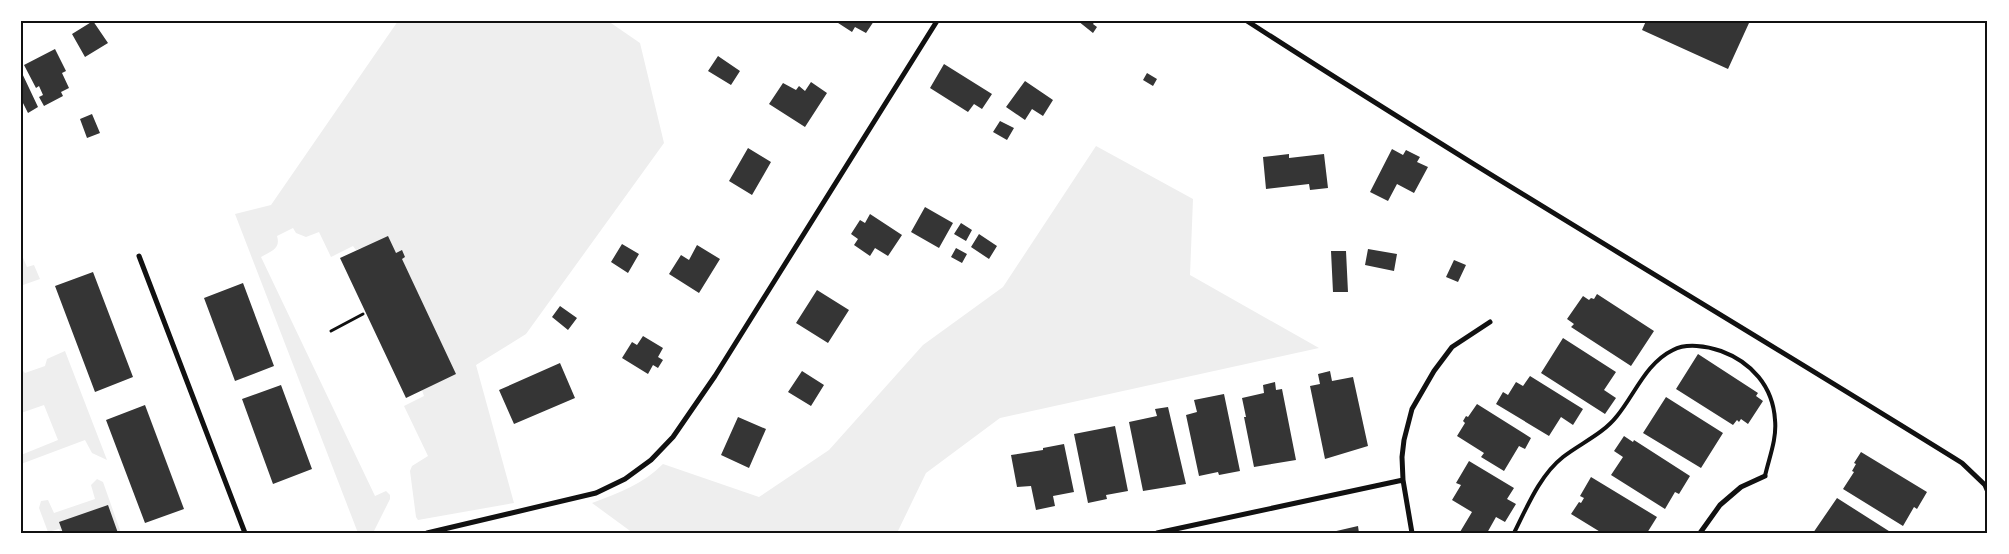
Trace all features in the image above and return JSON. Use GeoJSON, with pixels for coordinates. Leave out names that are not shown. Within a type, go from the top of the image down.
{"type":"FeatureCollection","features":[{"type":"Feature","properties":{"kind":"street"},"geometry":{"type":"LineString","coordinates":[[427,533],[596,492],[625,479],[651,460],[674,437],[715,376],[937,21]]}},
{"type":"Feature","properties":{"kind":"street"},"geometry":{"type":"LineString","coordinates":[[1247,21],[1507,185],[1777,348],[1962,463],[1985,485],[1988,492]]}},
{"type":"Feature","properties":{"kind":"street"},"geometry":{"type":"LineString","coordinates":[[139,256],[245,533]]}},
{"type":"Feature","properties":{"kind":"street"},"geometry":{"type":"LineString","coordinates":[[1412,533],[1403,480],[1404,440],[1412,409],[1434,371],[1452,347],[1490,322]]}},
{"type":"Feature","properties":{"kind":"street"},"geometry":{"type":"LineString","coordinates":[[1700,533],[1720,505],[1741,487],[1765,476]]}},
{"type":"Feature","properties":{"kind":"street"},"geometry":{"type":"LineString","coordinates":[[1158,533],[1403,480]]}},
{"type":"Feature","properties":{"kind":"lane"},"geometry":{"type":"LineString","coordinates":[[1514,533],[1547,473],[1562,458],[1603,430],[1617,417],[1650,368],[1661,357],[1674,349],[1688,346],[1714,348],[1736,356],[1751,367],[1764,382],[1771,400],[1775,420],[1774,443],[1765,476]]}},
{"type":"Feature","properties":{"kind":"path"},"geometry":{"type":"LineString","coordinates":[[331,331],[363,314]]}},
{"type":"Feature","properties":{"kind":"shaded area"},"geometry":{"type":"Polygon","coordinates":[[[398,21],[608,21],[640,43],[664,143],[526,334],[476,365],[514,503],[418,520],[410,471],[412,466],[428,456],[404,406],[424,396],[422,390],[455,374],[391,258],[361,248],[356,250],[353,246],[331,257],[319,232],[306,237],[296,233],[293,228],[277,236],[278,244],[276,247],[261,257],[375,496],[386,491],[390,495],[390,499],[373,533],[358,533],[235,214],[271,205],[398,21]]]}},
{"type":"Feature","properties":{"kind":"shaded area"},"geometry":{"type":"Polygon","coordinates":[[[1096,146],[1193,199],[1190,275],[1319,348],[1000,418],[926,473],[897,533],[633,533],[592,503],[621,492],[647,477],[663,464],[759,497],[829,450],[923,345],[1003,287],[1096,146]]]}},
{"type":"Feature","properties":{"kind":"shaded area"},"geometry":{"type":"Polygon","coordinates":[[[21,253],[27,267],[34,265],[40,279],[21,285],[21,253]]]}},
{"type":"Feature","properties":{"kind":"shaded area"},"geometry":{"type":"Polygon","coordinates":[[[65,351],[107,460],[92,453],[85,440],[21,464],[21,455],[58,440],[44,405],[21,413],[21,369],[25,373],[45,366],[47,359],[65,351]]]}},
{"type":"Feature","properties":{"kind":"shaded area"},"geometry":{"type":"Polygon","coordinates":[[[97,479],[103,482],[121,533],[61,533],[59,529],[48,532],[39,508],[41,501],[48,500],[54,513],[95,499],[91,485],[97,479]]]}},
{"type":"Feature","properties":{"kind":"building"},"geometry":{"type":"Polygon","coordinates":[[[93,21],[108,43],[85,57],[72,34],[93,21]]]}},
{"type":"Feature","properties":{"kind":"building"},"geometry":{"type":"Polygon","coordinates":[[[835,21],[874,21],[866,33],[855,27],[852,32],[835,21]]]}},
{"type":"Feature","properties":{"kind":"building"},"geometry":{"type":"Polygon","coordinates":[[[1078,21],[1095,21],[1093,24],[1097,27],[1093,33],[1078,21]]]}},
{"type":"Feature","properties":{"kind":"building"},"geometry":{"type":"Polygon","coordinates":[[[1646,21],[1746,21],[1749,23],[1728,69],[1642,30],[1646,21]]]}},
{"type":"Feature","properties":{"kind":"building"},"geometry":{"type":"Polygon","coordinates":[[[55,49],[66,71],[62,73],[69,88],[61,92],[63,96],[44,106],[39,97],[43,95],[39,86],[36,88],[24,65],[55,49]]]}},
{"type":"Feature","properties":{"kind":"building"},"geometry":{"type":"Polygon","coordinates":[[[718,56],[740,71],[731,85],[708,71],[718,56]]]}},
{"type":"Feature","properties":{"kind":"building"},"geometry":{"type":"Polygon","coordinates":[[[944,64],[992,94],[982,109],[974,104],[968,112],[930,88],[944,64]]]}},
{"type":"Feature","properties":{"kind":"building"},"geometry":{"type":"Polygon","coordinates":[[[21,71],[38,107],[28,113],[21,99],[21,71]]]}},
{"type":"Feature","properties":{"kind":"building"},"geometry":{"type":"Polygon","coordinates":[[[1147,73],[1157,79],[1153,86],[1143,80],[1147,73]]]}},
{"type":"Feature","properties":{"kind":"building"},"geometry":{"type":"Polygon","coordinates":[[[1025,81],[1053,100],[1043,116],[1032,109],[1025,120],[1006,107],[1025,81]]]}},
{"type":"Feature","properties":{"kind":"building"},"geometry":{"type":"Polygon","coordinates":[[[811,82],[827,93],[805,127],[769,104],[783,83],[796,90],[799,86],[805,91],[811,82]]]}},
{"type":"Feature","properties":{"kind":"building"},"geometry":{"type":"Polygon","coordinates":[[[92,114],[100,133],[87,138],[80,119],[92,114]]]}},
{"type":"Feature","properties":{"kind":"building"},"geometry":{"type":"Polygon","coordinates":[[[1000,121],[1014,128],[1007,140],[993,132],[1000,121]]]}},
{"type":"Feature","properties":{"kind":"building"},"geometry":{"type":"Polygon","coordinates":[[[748,148],[771,162],[752,195],[729,181],[748,148]]]}},
{"type":"Feature","properties":{"kind":"building"},"geometry":{"type":"Polygon","coordinates":[[[1392,149],[1403,155],[1406,150],[1420,157],[1417,162],[1428,167],[1414,193],[1397,184],[1388,201],[1370,192],[1392,149]]]}},
{"type":"Feature","properties":{"kind":"building"},"geometry":{"type":"Polygon","coordinates":[[[1289,154],[1289,158],[1324,154],[1328,188],[1310,190],[1309,184],[1266,189],[1263,157],[1289,154]]]}},
{"type":"Feature","properties":{"kind":"building"},"geometry":{"type":"Polygon","coordinates":[[[925,207],[953,223],[939,248],[911,232],[925,207]]]}},
{"type":"Feature","properties":{"kind":"building"},"geometry":{"type":"Polygon","coordinates":[[[870,214],[902,235],[888,256],[875,248],[870,256],[854,245],[858,239],[851,234],[860,220],[865,223],[870,214]]]}},
{"type":"Feature","properties":{"kind":"building"},"geometry":{"type":"Polygon","coordinates":[[[961,223],[972,230],[966,241],[954,234],[961,223]]]}},
{"type":"Feature","properties":{"kind":"building"},"geometry":{"type":"Polygon","coordinates":[[[979,234],[997,246],[989,259],[971,247],[979,234]]]}},
{"type":"Feature","properties":{"kind":"building"},"geometry":{"type":"Polygon","coordinates":[[[388,236],[396,253],[402,250],[405,257],[402,259],[456,374],[406,398],[340,258],[388,236]]]}},
{"type":"Feature","properties":{"kind":"building"},"geometry":{"type":"Polygon","coordinates":[[[622,244],[639,254],[628,273],[611,262],[622,244]]]}},
{"type":"Feature","properties":{"kind":"building"},"geometry":{"type":"Polygon","coordinates":[[[697,245],[720,259],[699,293],[669,274],[681,255],[689,260],[697,245]]]}},
{"type":"Feature","properties":{"kind":"building"},"geometry":{"type":"Polygon","coordinates":[[[956,248],[967,254],[962,263],[951,257],[956,248]]]}},
{"type":"Feature","properties":{"kind":"building"},"geometry":{"type":"Polygon","coordinates":[[[1368,249],[1397,254],[1394,271],[1365,265],[1368,249]]]}},
{"type":"Feature","properties":{"kind":"building"},"geometry":{"type":"Polygon","coordinates":[[[1331,251],[1346,251],[1348,292],[1333,292],[1331,251]]]}},
{"type":"Feature","properties":{"kind":"building"},"geometry":{"type":"Polygon","coordinates":[[[1454,260],[1466,265],[1458,282],[1446,277],[1454,260]]]}},
{"type":"Feature","properties":{"kind":"building"},"geometry":{"type":"Polygon","coordinates":[[[93,272],[133,377],[95,392],[55,286],[93,272]]]}},
{"type":"Feature","properties":{"kind":"building"},"geometry":{"type":"Polygon","coordinates":[[[243,283],[274,366],[235,381],[204,298],[243,283]]]}},
{"type":"Feature","properties":{"kind":"building"},"geometry":{"type":"Polygon","coordinates":[[[817,290],[849,310],[828,343],[796,323],[817,290]]]}},
{"type":"Feature","properties":{"kind":"building"},"geometry":{"type":"Polygon","coordinates":[[[1597,294],[1654,331],[1631,366],[1571,327],[1574,324],[1567,319],[1583,296],[1589,300],[1591,298],[1594,299],[1597,294]]]}},
{"type":"Feature","properties":{"kind":"building"},"geometry":{"type":"Polygon","coordinates":[[[560,306],[577,318],[568,330],[552,317],[560,306]]]}},
{"type":"Feature","properties":{"kind":"building"},"geometry":{"type":"Polygon","coordinates":[[[643,336],[663,348],[658,357],[663,360],[658,368],[653,365],[648,374],[622,358],[632,342],[637,345],[643,336]]]}},
{"type":"Feature","properties":{"kind":"building"},"geometry":{"type":"Polygon","coordinates":[[[1563,338],[1616,372],[1604,390],[1616,398],[1605,414],[1541,373],[1563,338]]]}},
{"type":"Feature","properties":{"kind":"building"},"geometry":{"type":"Polygon","coordinates":[[[1698,354],[1758,393],[1756,396],[1763,401],[1748,424],[1741,419],[1739,422],[1737,420],[1733,425],[1676,389],[1698,354]]]}},
{"type":"Feature","properties":{"kind":"building"},"geometry":{"type":"Polygon","coordinates":[[[560,363],[575,398],[514,424],[499,390],[560,363]]]}},
{"type":"Feature","properties":{"kind":"building"},"geometry":{"type":"Polygon","coordinates":[[[802,371],[824,385],[811,406],[788,392],[802,371]]]}},
{"type":"Feature","properties":{"kind":"building"},"geometry":{"type":"Polygon","coordinates":[[[1330,371],[1332,381],[1353,377],[1368,446],[1325,459],[1310,386],[1320,384],[1318,374],[1330,371]]]}},
{"type":"Feature","properties":{"kind":"building"},"geometry":{"type":"Polygon","coordinates":[[[1530,376],[1583,409],[1573,425],[1561,417],[1549,436],[1496,404],[1503,392],[1508,395],[1516,382],[1523,386],[1530,376]]]}},
{"type":"Feature","properties":{"kind":"building"},"geometry":{"type":"Polygon","coordinates":[[[1275,382],[1276,390],[1282,389],[1296,460],[1254,467],[1242,398],[1264,393],[1263,385],[1275,382]]]}},
{"type":"Feature","properties":{"kind":"building"},"geometry":{"type":"Polygon","coordinates":[[[281,385],[312,469],[273,484],[242,399],[281,385]]]}},
{"type":"Feature","properties":{"kind":"building"},"geometry":{"type":"Polygon","coordinates":[[[1224,394],[1240,471],[1219,475],[1218,472],[1199,476],[1186,415],[1197,412],[1194,400],[1224,394]]]}},
{"type":"Feature","properties":{"kind":"building"},"geometry":{"type":"Polygon","coordinates":[[[1666,397],[1723,433],[1701,468],[1643,433],[1666,397]]]}},
{"type":"Feature","properties":{"kind":"building"},"geometry":{"type":"Polygon","coordinates":[[[1477,404],[1531,438],[1525,449],[1519,446],[1504,471],[1481,457],[1484,453],[1457,436],[1465,423],[1463,421],[1466,416],[1468,417],[1477,404]]]}},
{"type":"Feature","properties":{"kind":"building"},"geometry":{"type":"Polygon","coordinates":[[[145,405],[184,509],[145,523],[106,420],[145,405]]]}},
{"type":"Feature","properties":{"kind":"building"},"geometry":{"type":"Polygon","coordinates":[[[1168,407],[1186,484],[1143,491],[1129,422],[1157,416],[1155,409],[1168,407]]]}},
{"type":"Feature","properties":{"kind":"building"},"geometry":{"type":"Polygon","coordinates":[[[738,417],[766,429],[749,468],[721,455],[738,417]]]}},
{"type":"Feature","properties":{"kind":"building"},"geometry":{"type":"Polygon","coordinates":[[[1115,426],[1128,491],[1106,495],[1107,499],[1088,503],[1074,434],[1115,426]]]}},
{"type":"Feature","properties":{"kind":"building"},"geometry":{"type":"Polygon","coordinates":[[[1624,436],[1633,442],[1634,440],[1690,476],[1679,494],[1675,492],[1665,509],[1611,475],[1623,457],[1614,451],[1624,436]]]}},
{"type":"Feature","properties":{"kind":"building"},"geometry":{"type":"Polygon","coordinates":[[[1064,444],[1074,492],[1053,496],[1055,506],[1036,510],[1031,486],[1017,487],[1011,455],[1043,450],[1043,448],[1064,444]]]}},
{"type":"Feature","properties":{"kind":"building"},"geometry":{"type":"Polygon","coordinates":[[[1861,452],[1927,492],[1917,509],[1914,507],[1903,526],[1843,489],[1854,472],[1852,471],[1856,464],[1854,463],[1861,452]]]}},
{"type":"Feature","properties":{"kind":"building"},"geometry":{"type":"Polygon","coordinates":[[[1469,461],[1514,488],[1507,499],[1516,504],[1505,522],[1496,517],[1487,533],[1460,532],[1472,512],[1452,500],[1461,485],[1456,483],[1469,461]]]}},
{"type":"Feature","properties":{"kind":"building"},"geometry":{"type":"Polygon","coordinates":[[[1591,477],[1657,517],[1647,533],[1602,533],[1571,514],[1584,498],[1580,496],[1591,477]]]}},
{"type":"Feature","properties":{"kind":"building"},"geometry":{"type":"Polygon","coordinates":[[[1837,498],[1892,533],[1813,533],[1837,498]]]}},
{"type":"Feature","properties":{"kind":"building"},"geometry":{"type":"Polygon","coordinates":[[[108,505],[118,533],[63,533],[59,522],[108,505]]]}},
{"type":"Feature","properties":{"kind":"building"},"geometry":{"type":"Polygon","coordinates":[[[1358,526],[1359,533],[1332,533],[1332,532],[1358,526]]]}}]}
